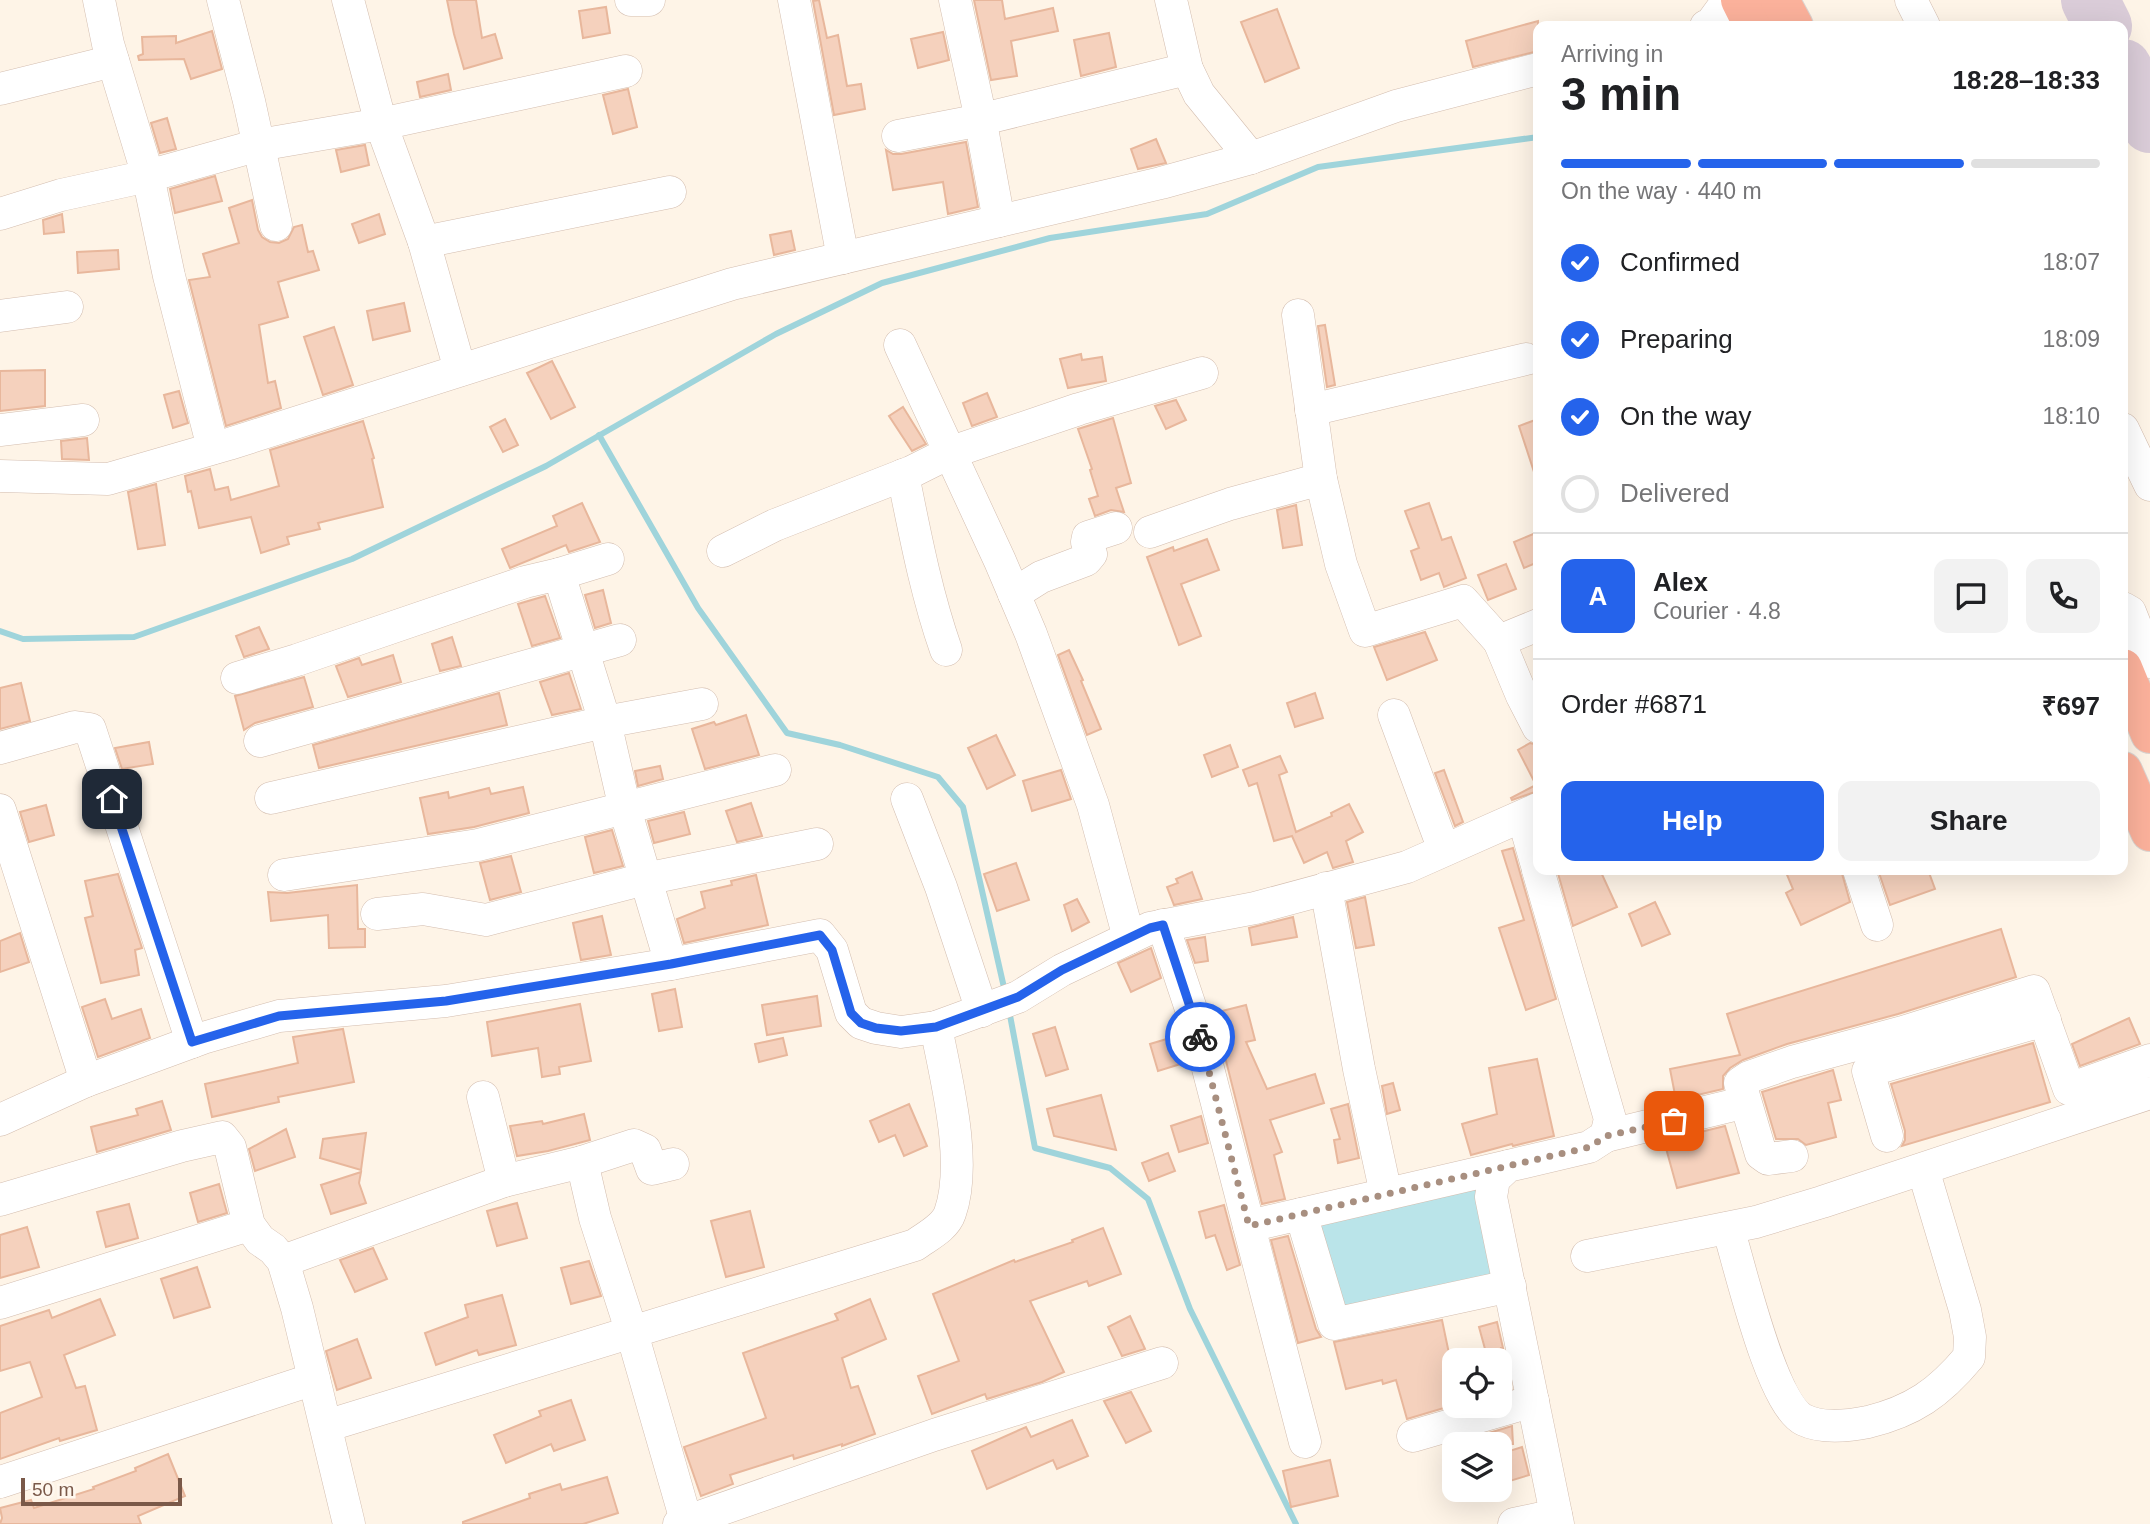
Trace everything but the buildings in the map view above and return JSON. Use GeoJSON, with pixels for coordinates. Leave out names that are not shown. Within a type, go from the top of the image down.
{"type":"FeatureCollection","features":[{"type":"Feature","properties":{"kind":"highway"},"geometry":{"type":"LineString","coordinates":[[1780,0],[1791,21]]}},
{"type":"Feature","properties":{"kind":"highway"},"geometry":{"type":"LineString","coordinates":[[2128,680],[2150,734]]}},
{"type":"Feature","properties":{"kind":"highway"},"geometry":{"type":"LineString","coordinates":[[2128,782],[2150,832]]}},
{"type":"Feature","properties":{"kind":"street"},"geometry":{"type":"LineString","coordinates":[[223,0],[276,225]]}},
{"type":"Feature","properties":{"kind":"street"},"geometry":{"type":"LineString","coordinates":[[348,0],[381,124],[424,242],[460,370]]}},
{"type":"Feature","properties":{"kind":"street"},"geometry":{"type":"LineString","coordinates":[[631,0],[649,0]]}},
{"type":"Feature","properties":{"kind":"street"},"geometry":{"type":"LineString","coordinates":[[794,0],[843,258]]}},
{"type":"Feature","properties":{"kind":"street"},"geometry":{"type":"LineString","coordinates":[[955,0],[986,118],[999,221]]}},
{"type":"Feature","properties":{"kind":"street"},"geometry":{"type":"LineString","coordinates":[[1171,0],[1188,69],[1199,93],[1251,158]]}},
{"type":"Feature","properties":{"kind":"street"},"geometry":{"type":"LineString","coordinates":[[1911,0],[1922,21]]}},
{"type":"Feature","properties":{"kind":"street"},"geometry":{"type":"LineString","coordinates":[[103,1],[113,61],[148,176],[169,276],[213,448]]}},
{"type":"Feature","properties":{"kind":"street"},"geometry":{"type":"LineString","coordinates":[[0,89],[113,61]]}},
{"type":"Feature","properties":{"kind":"street"},"geometry":{"type":"LineString","coordinates":[[898,136],[986,118],[1188,69]]}},
{"type":"Feature","properties":{"kind":"street"},"geometry":{"type":"LineString","coordinates":[[0,476],[108,479],[732,284],[1161,183],[1251,158],[1396,106],[1533,70]]}},
{"type":"Feature","properties":{"kind":"street"},"geometry":{"type":"LineString","coordinates":[[0,214],[61,195],[148,176],[258,145],[381,124],[626,71]]}},
{"type":"Feature","properties":{"kind":"street"},"geometry":{"type":"LineString","coordinates":[[424,242],[670,192]]}},
{"type":"Feature","properties":{"kind":"street"},"geometry":{"type":"LineString","coordinates":[[0,316],[67,307]]}},
{"type":"Feature","properties":{"kind":"street"},"geometry":{"type":"LineString","coordinates":[[1298,316],[1321,479],[1341,564],[1364,631],[1463,601],[1499,641],[1533,717]]}},
{"type":"Feature","properties":{"kind":"street"},"geometry":{"type":"LineString","coordinates":[[900,345],[1031,634],[1093,805],[1129,938]]}},
{"type":"Feature","properties":{"kind":"street"},"geometry":{"type":"LineString","coordinates":[[1311,410],[1526,359]]}},
{"type":"Feature","properties":{"kind":"street"},"geometry":{"type":"LineString","coordinates":[[723,551],[775,526],[903,475],[949,453],[1079,409],[1202,373]]}},
{"type":"Feature","properties":{"kind":"street"},"geometry":{"type":"LineString","coordinates":[[0,430],[83,419]]}},
{"type":"Feature","properties":{"kind":"street"},"geometry":{"type":"LineString","coordinates":[[2128,439],[2150,485]]}},
{"type":"Feature","properties":{"kind":"street"},"geometry":{"type":"LineString","coordinates":[[903,475],[927,590],[946,650]]}},
{"type":"Feature","properties":{"kind":"street"},"geometry":{"type":"LineString","coordinates":[[1150,532],[1230,504],[1321,479]]}},
{"type":"Feature","properties":{"kind":"street"},"geometry":{"type":"LineString","coordinates":[[1014,594],[1041,577],[1087,561],[1091,554],[1088,537],[1116,528]]}},
{"type":"Feature","properties":{"kind":"street"},"geometry":{"type":"LineString","coordinates":[[237,678],[298,660],[524,582],[607,559]]}},
{"type":"Feature","properties":{"kind":"street"},"geometry":{"type":"LineString","coordinates":[[559,573],[605,722],[625,809],[671,964]]}},
{"type":"Feature","properties":{"kind":"street"},"geometry":{"type":"LineString","coordinates":[[2128,611],[2150,662]]}},
{"type":"Feature","properties":{"kind":"street"},"geometry":{"type":"LineString","coordinates":[[1499,641],[1533,627]]}},
{"type":"Feature","properties":{"kind":"street"},"geometry":{"type":"LineString","coordinates":[[260,741],[621,640]]}},
{"type":"Feature","properties":{"kind":"street"},"geometry":{"type":"LineString","coordinates":[[271,798],[605,722],[702,704]]}},
{"type":"Feature","properties":{"kind":"street"},"geometry":{"type":"LineString","coordinates":[[1394,715],[1444,850]]}},
{"type":"Feature","properties":{"kind":"street"},"geometry":{"type":"LineString","coordinates":[[0,748],[75,727],[90,729],[192,1042]]}},
{"type":"Feature","properties":{"kind":"street"},"geometry":{"type":"LineString","coordinates":[[284,875],[478,845],[775,770]]}},
{"type":"Feature","properties":{"kind":"street"},"geometry":{"type":"LineString","coordinates":[[907,799],[942,887],[998,1005]]}},
{"type":"Feature","properties":{"kind":"street"},"geometry":{"type":"LineString","coordinates":[[0,810],[86,1081]]}},
{"type":"Feature","properties":{"kind":"street"},"geometry":{"type":"LineString","coordinates":[[0,1119],[86,1081],[192,1042],[279,1016],[446,1001],[671,964],[820,935],[832,950],[851,1013],[861,1023],[901,1031],[936,1027],[998,1005],[1062,970],[1150,928],[1255,908],[1407,867],[1531,813]]}},
{"type":"Feature","properties":{"kind":"street"},"geometry":{"type":"LineString","coordinates":[[377,914],[423,909],[486,920],[645,879],[817,844]]}},
{"type":"Feature","properties":{"kind":"street"},"geometry":{"type":"LineString","coordinates":[[1539,875],[1610,1119],[1606,1136]]}},
{"type":"Feature","properties":{"kind":"street"},"geometry":{"type":"LineString","coordinates":[[1861,875],[1877,925]]}},
{"type":"Feature","properties":{"kind":"street"},"geometry":{"type":"LineString","coordinates":[[1326,888],[1359,1069],[1387,1194]]}},
{"type":"Feature","properties":{"kind":"street"},"geometry":{"type":"LineString","coordinates":[[1163,925],[1198,1030],[1305,1442]]}},
{"type":"Feature","properties":{"kind":"street"},"geometry":{"type":"LineString","coordinates":[[1792,1156],[1768,1159],[1761,1154],[1740,1083],[1749,1077],[1792,1062],[1864,1058],[2034,990],[2069,1089],[2150,1060]]}},
{"type":"Feature","properties":{"kind":"street"},"geometry":{"type":"LineString","coordinates":[[326,1426],[915,1245],[940,1228],[950,1214],[957,1162],[950,1100],[936,1027]]}},
{"type":"Feature","properties":{"kind":"street"},"geometry":{"type":"LineString","coordinates":[[1864,1058],[1887,1136]]}},
{"type":"Feature","properties":{"kind":"street"},"geometry":{"type":"LineString","coordinates":[[1587,1256],[1728,1228],[1809,1206],[2150,1093]]}},
{"type":"Feature","properties":{"kind":"street"},"geometry":{"type":"LineString","coordinates":[[484,1097],[505,1181]]}},
{"type":"Feature","properties":{"kind":"street"},"geometry":{"type":"LineString","coordinates":[[1249,1226],[1590,1147],[1606,1136],[1734,1105]]}},
{"type":"Feature","properties":{"kind":"street"},"geometry":{"type":"LineString","coordinates":[[0,1200],[182,1146],[222,1137],[230,1147],[249,1225],[260,1240],[273,1249],[283,1261],[349,1524]]}},
{"type":"Feature","properties":{"kind":"street"},"geometry":{"type":"LineString","coordinates":[[283,1261],[505,1181],[582,1162],[635,1145],[645,1150],[652,1169],[673,1164]]}},
{"type":"Feature","properties":{"kind":"street"},"geometry":{"type":"LineString","coordinates":[[582,1162],[595,1219],[632,1333],[684,1523],[934,1435],[1163,1363]]}},
{"type":"Feature","properties":{"kind":"street"},"geometry":{"type":"LineString","coordinates":[[1508,1166],[1494,1179],[1491,1197],[1557,1520],[1514,1524]]}},
{"type":"Feature","properties":{"kind":"street"},"geometry":{"type":"LineString","coordinates":[[1728,1228],[1765,1352],[1777,1386],[1788,1405],[1802,1419],[1820,1424],[1849,1426],[1878,1419],[1904,1411],[1931,1397],[1969,1357],[1970,1336],[1965,1310],[1923,1169]]}},
{"type":"Feature","properties":{"kind":"street"},"geometry":{"type":"LineString","coordinates":[[1301,1214],[1334,1324],[1510,1286]]}},
{"type":"Feature","properties":{"kind":"street"},"geometry":{"type":"LineString","coordinates":[[0,1303],[249,1225]]}},
{"type":"Feature","properties":{"kind":"street"},"geometry":{"type":"LineString","coordinates":[[0,1482],[314,1379]]}},
{"type":"Feature","properties":{"kind":"street"},"geometry":{"type":"LineString","coordinates":[[1413,1436],[1533,1401]]}},
{"type":"Feature","properties":{"kind":"water"},"geometry":{"type":"Polygon","coordinates":[[[1474,1184],[1499,1282],[1343,1318],[1317,1217],[1474,1184]]]}},
{"type":"Feature","properties":{"kind":"waterway"},"geometry":{"type":"LineString","coordinates":[[0,631],[23,639],[134,637],[352,559],[546,466],[776,334],[882,283],[1050,238],[1207,214],[1318,167],[1533,138]]}},
{"type":"Feature","properties":{"kind":"waterway"},"geometry":{"type":"LineString","coordinates":[[599,435],[698,608],[787,733],[840,745],[938,777],[963,807],[1005,992]]}},
{"type":"Feature","properties":{"kind":"waterway"},"geometry":{"type":"LineString","coordinates":[[1009,1010],[1035,1148],[1110,1168],[1148,1199],[1190,1309],[1296,1524]]}},
{"type":"Feature","properties":{"kind":"taxiway"},"geometry":{"type":"LineString","coordinates":[[2090,0],[2100,21]]}},
{"type":"Feature","properties":{"kind":"taxiway"},"geometry":{"type":"LineString","coordinates":[[2128,78],[2150,124]]}},
{"type":"Feature","properties":{"kind":"way so far"},"geometry":{"type":"LineString","coordinates":[[1200,1037],[1249,1226],[1590,1147],[1606,1136],[1674,1121]]}},
{"type":"Feature","properties":{"kind":"route"},"geometry":{"type":"LineString","coordinates":[[112,799],[192,1042],[279,1016],[446,1001],[671,964],[820,935],[832,950],[851,1013],[861,1023],[901,1031],[936,1027],[1018,997],[1062,970],[1150,928],[1163,925],[1200,1037]]}}]}
